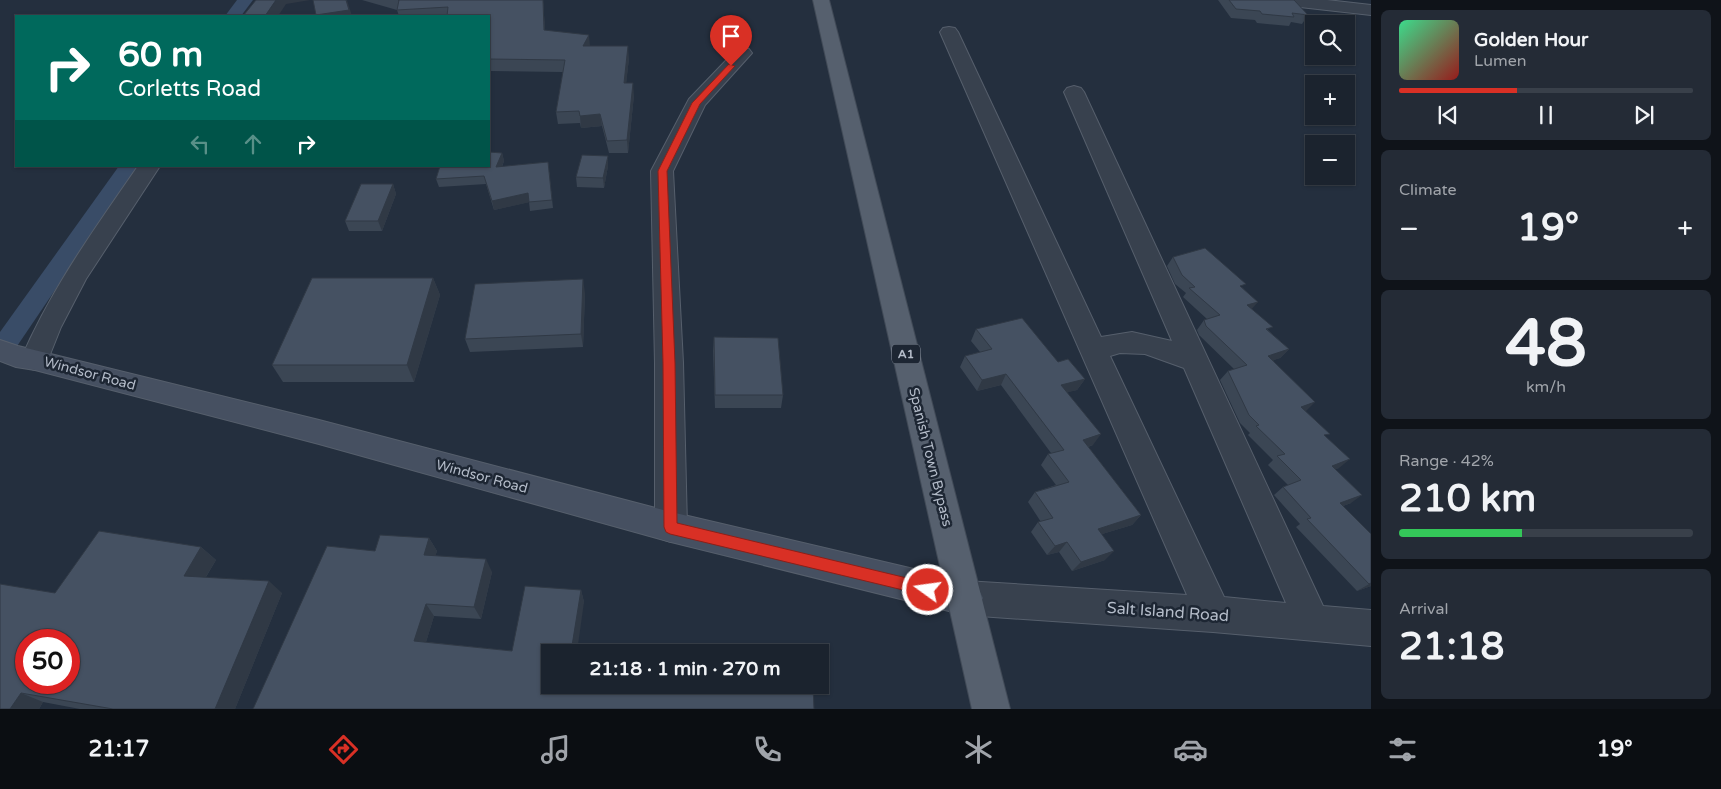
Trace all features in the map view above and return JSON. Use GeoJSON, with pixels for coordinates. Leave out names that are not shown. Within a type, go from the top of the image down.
{"type":"FeatureCollection","features":[{"type":"Feature","properties":{"kind":"main road","name":"Spanish Town Bypass"},"geometry":{"type":"LineString","coordinates":[[821,0],[991,709]]}},
{"type":"Feature","properties":{"kind":"main road","name":"Windsor Road"},"geometry":{"type":"LineString","coordinates":[[17,355],[319,432],[670,527],[965,598]]}},
{"type":"Feature","properties":{"kind":"street"},"geometry":{"type":"LineString","coordinates":[[1282,0],[1371,10]]}},
{"type":"Feature","properties":{"kind":"street"},"geometry":{"type":"LineString","coordinates":[[949,32],[1212,614]]}},
{"type":"Feature","properties":{"kind":"street"},"geometry":{"type":"LineString","coordinates":[[670,527],[669,363],[662,171],[696,103],[743,53]]}},
{"type":"Feature","properties":{"kind":"street"},"geometry":{"type":"LineString","coordinates":[[1074,92],[1312,622]]}},
{"type":"Feature","properties":{"kind":"street"},"geometry":{"type":"LineString","coordinates":[[17,355],[48,327],[75,276],[148,167]]}},
{"type":"Feature","properties":{"kind":"street"},"geometry":{"type":"LineString","coordinates":[[1093,351],[1104,346],[1129,342],[1154,344],[1195,361]]}},
{"type":"Feature","properties":{"kind":"street","name":"Salt Island Road"},"geometry":{"type":"LineString","coordinates":[[965,598],[1212,614],[1371,628]]}},
{"type":"Feature","properties":{"kind":"building"},"geometry":{"type":"Polygon","coordinates":[[[256,0],[276,0],[266,15],[244,15],[256,0]]]}},
{"type":"Feature","properties":{"kind":"building"},"geometry":{"type":"Polygon","coordinates":[[[313,0],[346,0],[349,10],[316,15],[313,0]]]}},
{"type":"Feature","properties":{"kind":"building"},"geometry":{"type":"Polygon","coordinates":[[[399,0],[543,0],[544,30],[589,35],[583,46],[628,46],[624,83],[633,83],[627,140],[607,141],[600,114],[580,116],[579,111],[556,112],[565,60],[490,59],[490,15],[447,15],[448,7],[397,10],[399,0]]]}},
{"type":"Feature","properties":{"kind":"building"},"geometry":{"type":"Polygon","coordinates":[[[1229,0],[1294,0],[1308,15],[1292,13],[1294,17],[1236,9],[1229,0]]]}},
{"type":"Feature","properties":{"kind":"building"},"geometry":{"type":"Polygon","coordinates":[[[490,152],[502,153],[496,167],[548,162],[552,200],[529,202],[528,193],[492,201],[484,176],[436,179],[440,167],[490,167],[490,152]]]}},
{"type":"Feature","properties":{"kind":"building"},"geometry":{"type":"Polygon","coordinates":[[[582,155],[608,156],[603,178],[576,177],[582,155]]]}},
{"type":"Feature","properties":{"kind":"building"},"geometry":{"type":"Polygon","coordinates":[[[361,184],[393,184],[378,221],[345,221],[361,184]]]}},
{"type":"Feature","properties":{"kind":"building"},"geometry":{"type":"Polygon","coordinates":[[[1205,248],[1246,284],[1240,286],[1258,302],[1247,305],[1273,327],[1266,329],[1289,349],[1268,356],[1315,402],[1301,407],[1330,434],[1324,435],[1350,459],[1332,466],[1362,495],[1340,503],[1371,534],[1371,583],[1369,584],[1307,519],[1311,518],[1283,487],[1301,480],[1277,456],[1285,454],[1256,426],[1259,425],[1249,415],[1228,371],[1247,365],[1206,326],[1204,320],[1220,315],[1189,288],[1195,287],[1182,275],[1173,257],[1205,248]]]}},
{"type":"Feature","properties":{"kind":"building"},"geometry":{"type":"Polygon","coordinates":[[[312,278],[433,278],[407,365],[272,365],[312,278]]]}},
{"type":"Feature","properties":{"kind":"building"},"geometry":{"type":"Polygon","coordinates":[[[583,279],[581,334],[465,339],[475,284],[583,279]]]}},
{"type":"Feature","properties":{"kind":"building"},"geometry":{"type":"Polygon","coordinates":[[[1022,318],[1058,362],[1068,359],[1085,379],[1061,385],[1101,434],[1083,440],[1141,515],[1098,529],[1114,551],[1081,562],[1067,542],[1055,546],[1038,522],[1053,518],[1035,492],[1069,482],[1048,454],[1064,450],[1006,374],[982,380],[965,356],[992,349],[976,329],[1022,318]]]}},
{"type":"Feature","properties":{"kind":"building"},"geometry":{"type":"Polygon","coordinates":[[[714,337],[778,338],[783,395],[715,395],[714,337]]]}},
{"type":"Feature","properties":{"kind":"building"},"geometry":{"type":"Polygon","coordinates":[[[99,531],[201,547],[184,576],[269,581],[215,709],[113,709],[27,694],[80,694],[80,629],[15,629],[15,694],[20,694],[10,709],[0,709],[0,584],[55,593],[99,531]]]}},
{"type":"Feature","properties":{"kind":"building"},"geometry":{"type":"Polygon","coordinates":[[[380,535],[429,538],[424,555],[486,559],[474,607],[426,604],[414,641],[512,651],[525,586],[581,590],[572,644],[541,644],[541,694],[813,694],[814,709],[253,709],[327,546],[375,551],[380,535]]]}},
{"type":"Feature","properties":{"kind":"waterway"},"geometry":{"type":"LineString","coordinates":[[234,15],[245,0]]}},
{"type":"Feature","properties":{"kind":"waterway"},"geometry":{"type":"LineString","coordinates":[[0,351],[128,167]]}},
{"type":"Feature","properties":{"kind":"route"},"geometry":{"type":"LineString","coordinates":[[731,66],[696,103],[662,171],[669,363],[670,527],[928,590]]}}]}
